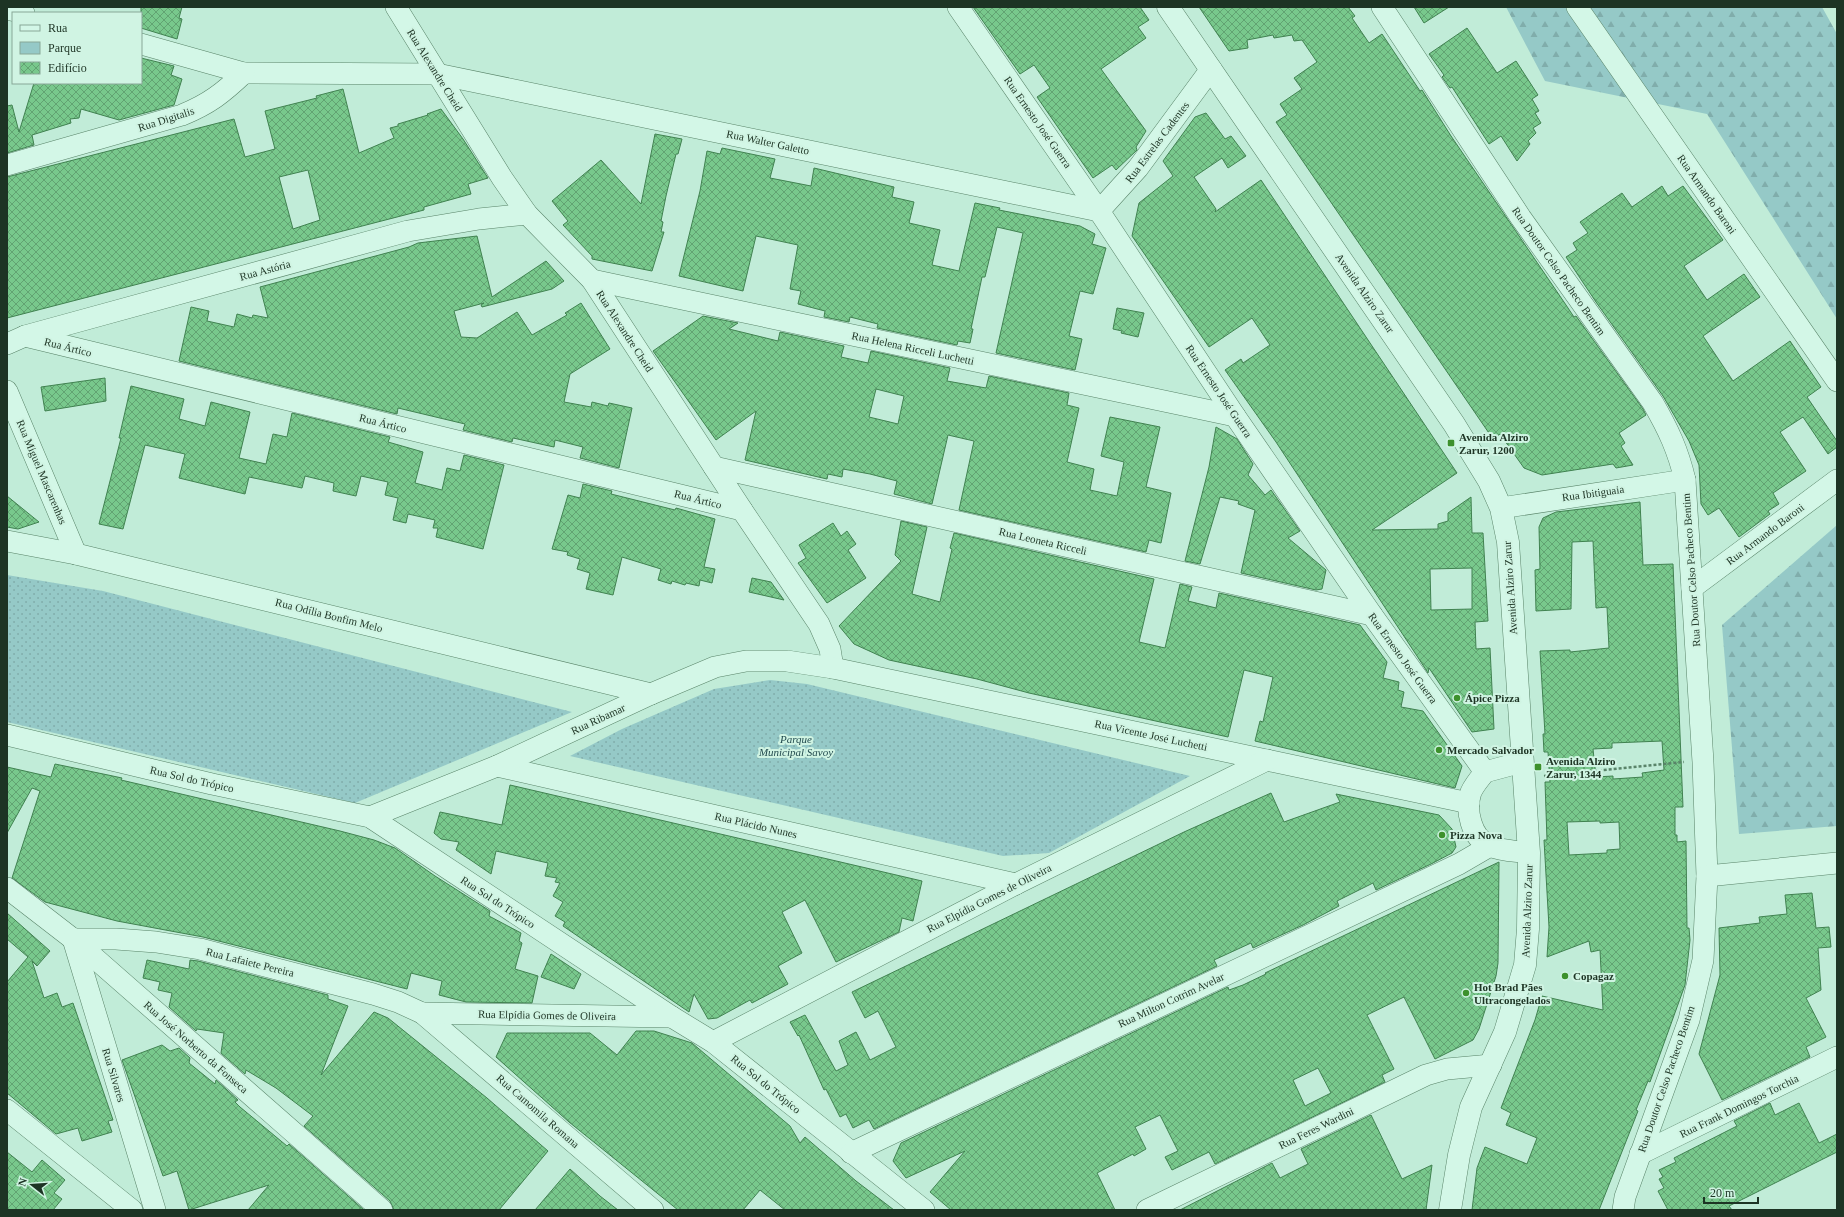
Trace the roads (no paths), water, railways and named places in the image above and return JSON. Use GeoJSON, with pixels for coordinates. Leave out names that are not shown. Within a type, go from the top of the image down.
{"type":"FeatureCollection","features":[{"type":"Feature","properties":{"kind":"street","name":"Rua Alexandre Cheid"},"geometry":{"type":"LineString","coordinates":[[396,7],[502,178],[527,214],[592,280],[742,510],[819,624],[830,649],[833,668]]}},
{"type":"Feature","properties":{"kind":"street","name":"Rua Ernesto José Guerra"},"geometry":{"type":"LineString","coordinates":[[958,7],[1099,211],[1235,416],[1372,615],[1485,772]]}},
{"type":"Feature","properties":{"kind":"street","name":"Avenida Alziro Zarur"},"geometry":{"type":"LineString","coordinates":[[1168,7],[1454,424],[1487,477],[1501,508],[1509,550],[1529,853],[1528,928],[1525,964],[1505,1032],[1471,1106],[1459,1155],[1450,1210]]}},
{"type":"Feature","properties":{"kind":"street","name":"Rua Doutor Celso Pacheco Bentim"},"geometry":{"type":"LineString","coordinates":[[1382,7],[1521,218],[1653,403],[1668,429],[1679,453],[1685,480],[1703,762],[1707,876],[1703,960],[1689,1020],[1625,1197],[1623,1210]]}},
{"type":"Feature","properties":{"kind":"street","name":"Rua Armando Baroni"},"geometry":{"type":"LineString","coordinates":[[1577,7],[1837,381]]}},
{"type":"Feature","properties":{"kind":"street"},"geometry":{"type":"LineString","coordinates":[[7,9],[20,12]]}},
{"type":"Feature","properties":{"kind":"street"},"geometry":{"type":"LineString","coordinates":[[142,44],[244,73],[437,74]]}},
{"type":"Feature","properties":{"kind":"street","name":"Rua Estrelas Cadentes"},"geometry":{"type":"LineString","coordinates":[[1099,211],[1138,168],[1211,70]]}},
{"type":"Feature","properties":{"kind":"street","name":"Rua Digitalis"},"geometry":{"type":"LineString","coordinates":[[7,165],[182,116],[204,106],[222,93],[244,73]]}},
{"type":"Feature","properties":{"kind":"street","name":"Rua Walter Galetto"},"geometry":{"type":"LineString","coordinates":[[437,74],[1099,211]]}},
{"type":"Feature","properties":{"kind":"street","name":"Rua Astória"},"geometry":{"type":"LineString","coordinates":[[16,340],[408,231],[479,219],[527,214]]}},
{"type":"Feature","properties":{"kind":"street","name":"Rua Helena Ricceli Luchetti"},"geometry":{"type":"LineString","coordinates":[[592,280],[1235,416]]}},
{"type":"Feature","properties":{"kind":"street","name":"Rua Ártico"},"geometry":{"type":"LineString","coordinates":[[16,340],[742,510]]}},
{"type":"Feature","properties":{"kind":"street","name":"Rua Miguel Mascarenhas"},"geometry":{"type":"LineString","coordinates":[[7,391],[76,554]]}},
{"type":"Feature","properties":{"kind":"street","name":"Rua Leoneta Ricceli"},"geometry":{"type":"LineString","coordinates":[[714,467],[1372,615]]}},
{"type":"Feature","properties":{"kind":"street","name":"Rua Ibitiguaia"},"geometry":{"type":"LineString","coordinates":[[1501,508],[1685,480]]}},
{"type":"Feature","properties":{"kind":"street","name":"Rua Armando Baroni"},"geometry":{"type":"LineString","coordinates":[[1692,588],[1837,480]]}},
{"type":"Feature","properties":{"kind":"street","name":"Rua Odília Bonfim Melo"},"geometry":{"type":"LineString","coordinates":[[7,541],[76,554],[651,694]]}},
{"type":"Feature","properties":{"kind":"street","name":"Rua Ribamar"},"geometry":{"type":"LineString","coordinates":[[370,817],[497,766],[651,694],[715,667],[746,661],[787,661],[833,668]]}},
{"type":"Feature","properties":{"kind":"street","name":"Rua Vicente José Luchetti"},"geometry":{"type":"LineString","coordinates":[[833,668],[1469,803]]}},
{"type":"Feature","properties":{"kind":"street","name":"Rua Sol do Trópico"},"geometry":{"type":"LineString","coordinates":[[7,735],[212,784],[370,817],[672,1017],[713,1042],[924,1210]]}},
{"type":"Feature","properties":{"kind":"street","name":"Rua Elpídia Gomes de Oliveira"},"geometry":{"type":"LineString","coordinates":[[713,1042],[1016,884],[1267,760]]}},
{"type":"Feature","properties":{"kind":"street","name":"Rua Plácido Nunes"},"geometry":{"type":"LineString","coordinates":[[497,766],[1016,884]]}},
{"type":"Feature","properties":{"kind":"street"},"geometry":{"type":"LineString","coordinates":[[1523,770],[1485,772],[1472,792],[1469,803],[1470,820],[1474,831],[1482,842],[1490,846],[1529,853]]}},
{"type":"Feature","properties":{"kind":"street","name":"Rua Milton Cotrim Avelar"},"geometry":{"type":"LineString","coordinates":[[852,1153],[1459,864],[1490,846]]}},
{"type":"Feature","properties":{"kind":"street"},"geometry":{"type":"LineString","coordinates":[[1707,876],[1837,863]]}},
{"type":"Feature","properties":{"kind":"street","name":"Rua José Norberto da Fonseca"},"geometry":{"type":"LineString","coordinates":[[7,888],[73,940],[382,1210]]}},
{"type":"Feature","properties":{"kind":"street","name":"Rua Lafaiete Pereira"},"geometry":{"type":"LineString","coordinates":[[73,940],[116,939],[156,942],[200,949],[373,994],[398,1002],[422,1013]]}},
{"type":"Feature","properties":{"kind":"street","name":"Rua Silvares"},"geometry":{"type":"LineString","coordinates":[[73,940],[155,1210]]}},
{"type":"Feature","properties":{"kind":"street","name":"Rua Elpídia Gomes de Oliveira"},"geometry":{"type":"LineString","coordinates":[[422,1013],[672,1017]]}},
{"type":"Feature","properties":{"kind":"street","name":"Rua Camomila Romana"},"geometry":{"type":"LineString","coordinates":[[422,1013],[653,1210]]}},
{"type":"Feature","properties":{"kind":"street","name":"Rua Frank Domingos Torchia"},"geometry":{"type":"LineString","coordinates":[[1640,1154],[1837,1058]]}},
{"type":"Feature","properties":{"kind":"street","name":"Rua Feres Wardini"},"geometry":{"type":"LineString","coordinates":[[1147,1210],[1426,1075],[1447,1069],[1491,1065]]}},
{"type":"Feature","properties":{"kind":"street"},"geometry":{"type":"LineString","coordinates":[[7,1110],[132,1210]]}},
{"type":"Feature","properties":{"kind":"place","name":"Avenida Alziro Zarur, 1200"},"geometry":{"type":"Point","coordinates":[1451,443]}},
{"type":"Feature","properties":{"kind":"place","name":"Ápice Pizza"},"geometry":{"type":"Point","coordinates":[1457,698]}},
{"type":"Feature","properties":{"kind":"place","name":"Mercado Salvador"},"geometry":{"type":"Point","coordinates":[1439,750]}},
{"type":"Feature","properties":{"kind":"place","name":"Avenida Alziro Zarur, 1344"},"geometry":{"type":"Point","coordinates":[1538,767]}},
{"type":"Feature","properties":{"kind":"place","name":"Pizza Nova"},"geometry":{"type":"Point","coordinates":[1442,835]}},
{"type":"Feature","properties":{"kind":"place","name":"Copagaz"},"geometry":{"type":"Point","coordinates":[1565,976]}},
{"type":"Feature","properties":{"kind":"place","name":"Hot Brad Pães Ultracongelados"},"geometry":{"type":"Point","coordinates":[1466,993]}},
{"type":"Feature","properties":{"kind":"park label","name":"Parque Municipal Savoy"},"geometry":{"type":"Point","coordinates":[796,745]}}]}
